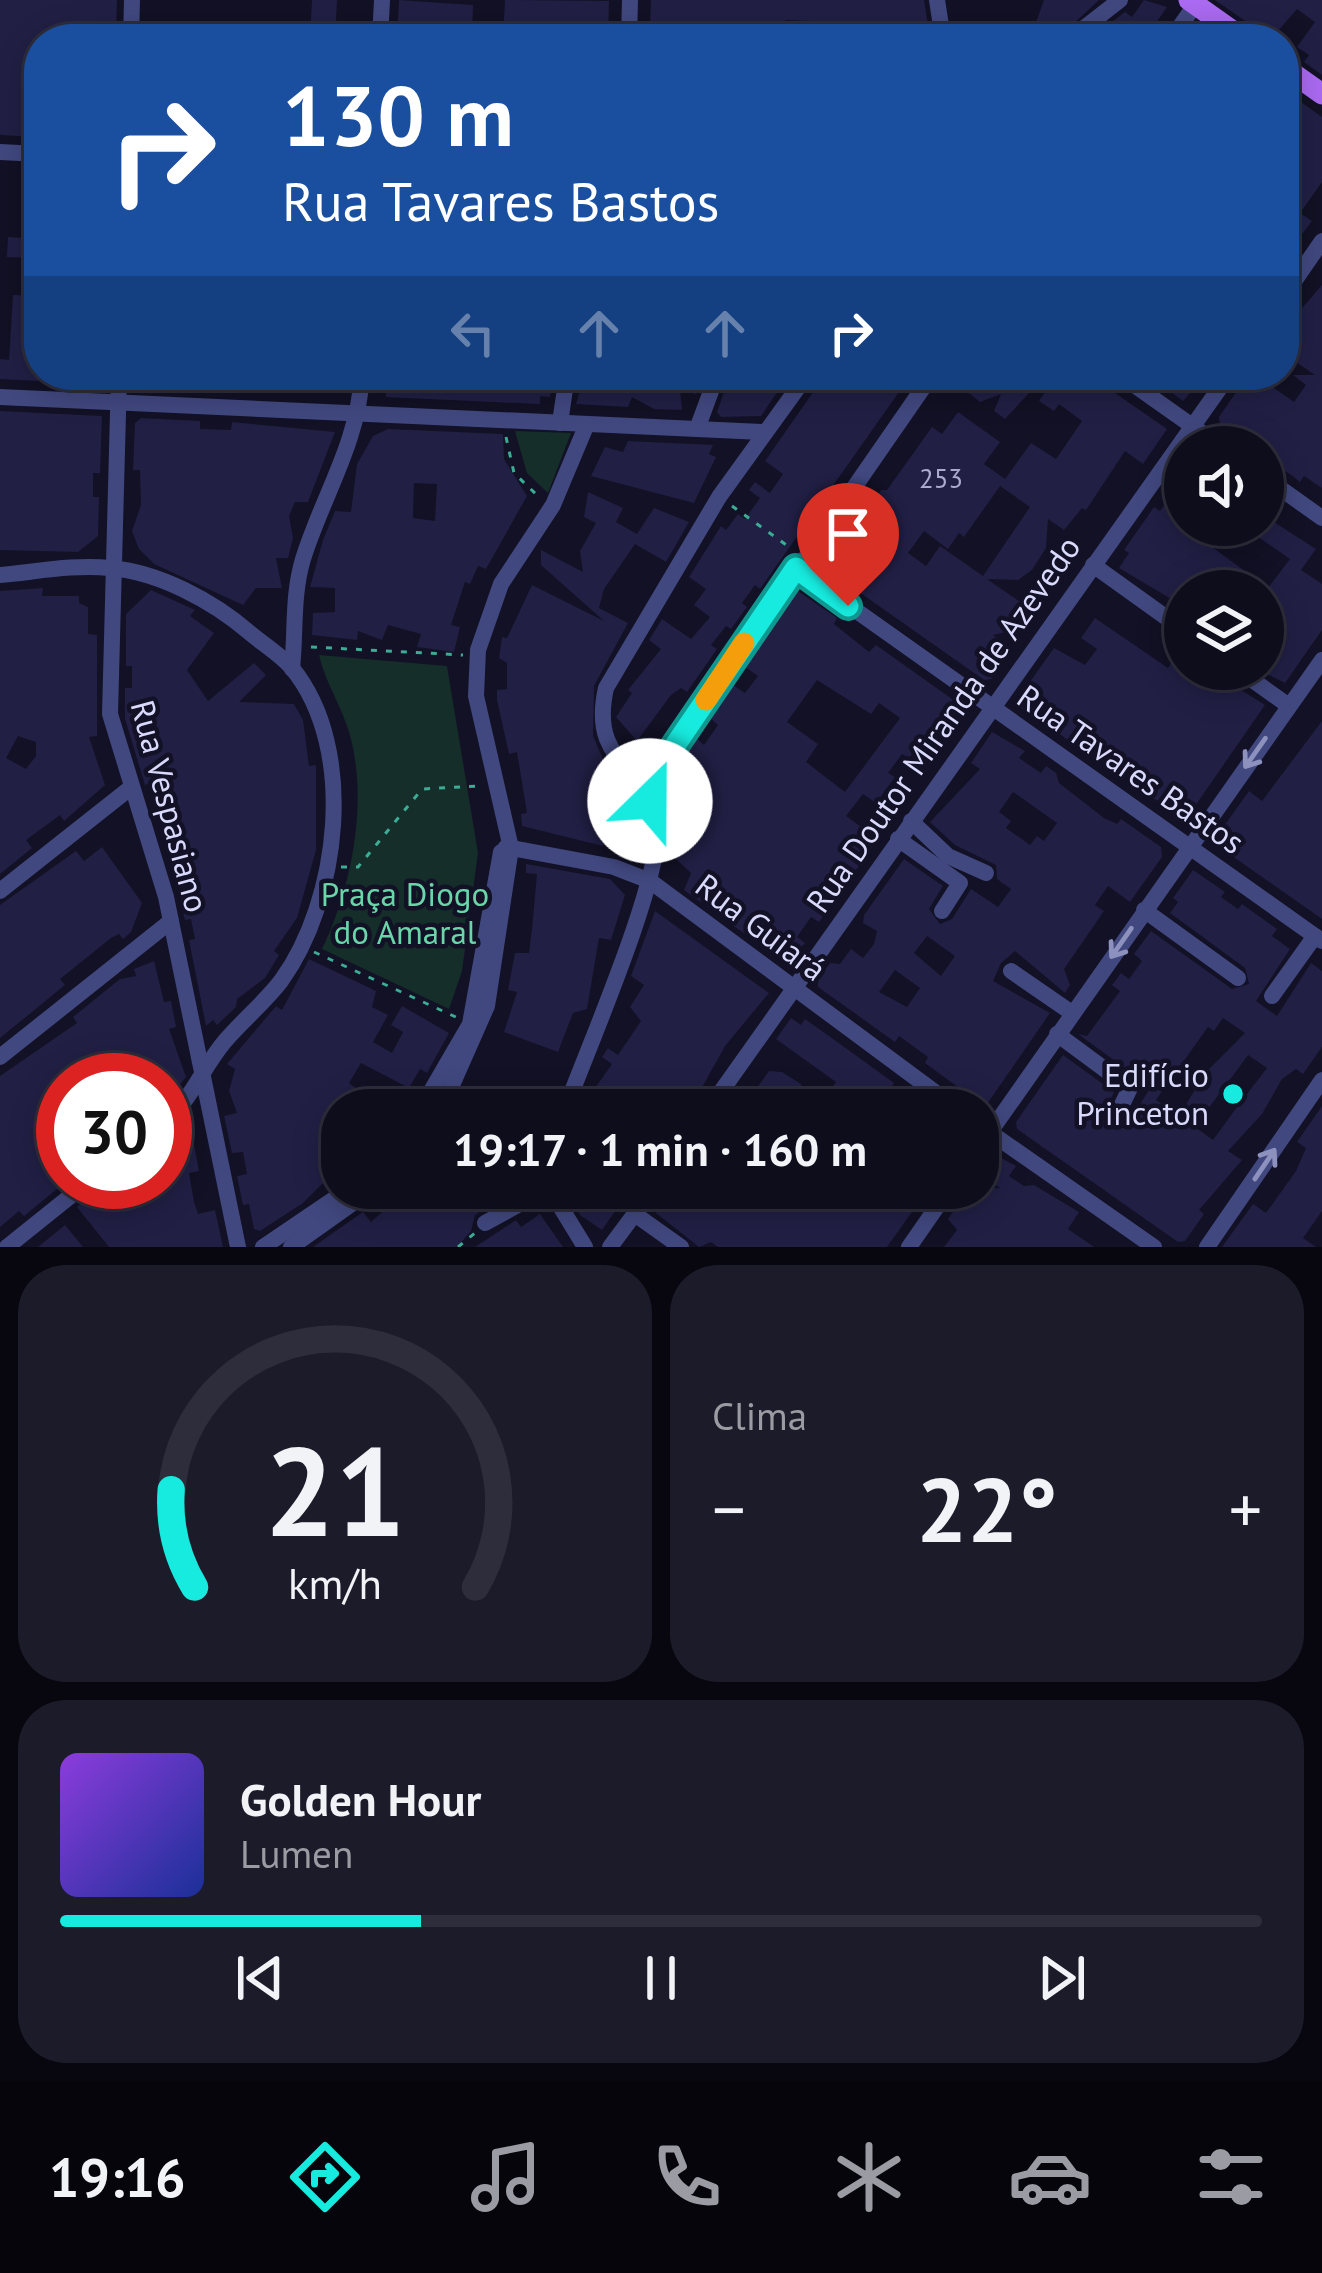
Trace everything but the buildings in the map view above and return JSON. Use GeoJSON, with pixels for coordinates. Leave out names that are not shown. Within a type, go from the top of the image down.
{"type":"FeatureCollection","features":[{"type":"Feature","properties":{"kind":"main road"},"geometry":{"type":"LineString","coordinates":[[1192,2],[1223,24]]}},
{"type":"Feature","properties":{"kind":"street"},"geometry":{"type":"LineString","coordinates":[[1089,24],[1120,0]]}},
{"type":"Feature","properties":{"kind":"street"},"geometry":{"type":"LineString","coordinates":[[1299,274],[1322,241]]}},
{"type":"Feature","properties":{"kind":"street","name":"Rua Vespasiano"},"geometry":{"type":"LineString","coordinates":[[118,390],[110,714],[129,788],[153,848],[238,1247]]}},
{"type":"Feature","properties":{"kind":"street"},"geometry":{"type":"LineString","coordinates":[[292,669],[302,560],[360,413],[361,390]]}},
{"type":"Feature","properties":{"kind":"street"},"geometry":{"type":"LineString","coordinates":[[560,423],[565,390]]}},
{"type":"Feature","properties":{"kind":"street"},"geometry":{"type":"LineString","coordinates":[[698,429],[712,390]]}},
{"type":"Feature","properties":{"kind":"street"},"geometry":{"type":"LineString","coordinates":[[573,1089],[650,881],[657,830],[646,788],[607,747],[602,723],[607,688],[719,497],[795,390]]}},
{"type":"Feature","properties":{"kind":"street"},"geometry":{"type":"LineString","coordinates":[[646,788],[921,390]]}},
{"type":"Feature","properties":{"kind":"street"},"geometry":{"type":"LineString","coordinates":[[1141,390],[1192,426]]}},
{"type":"Feature","properties":{"kind":"street","name":"Rua Doutor Miranda de Azevedo"},"geometry":{"type":"LineString","coordinates":[[1194,426],[1219,390]]}},
{"type":"Feature","properties":{"kind":"street"},"geometry":{"type":"LineString","coordinates":[[0,397],[762,432]]}},
{"type":"Feature","properties":{"kind":"street"},"geometry":{"type":"LineString","coordinates":[[450,1089],[487,1006],[507,843],[500,785],[476,696],[477,656],[501,584],[553,505],[587,424]]}},
{"type":"Feature","properties":{"kind":"street","name":"Rua Doutor Miranda de Azevedo"},"geometry":{"type":"LineString","coordinates":[[723,1089],[1164,467]]}},
{"type":"Feature","properties":{"kind":"street"},"geometry":{"type":"LineString","coordinates":[[1284,491],[1322,518]]}},
{"type":"Feature","properties":{"kind":"street","name":"Rua Tavares Bastos"},"geometry":{"type":"LineString","coordinates":[[800,563],[993,708],[1319,939],[1272,997]]}},
{"type":"Feature","properties":{"kind":"street"},"geometry":{"type":"LineString","coordinates":[[1093,565],[1164,616]]}},
{"type":"Feature","properties":{"kind":"street"},"geometry":{"type":"LineString","coordinates":[[0,575],[112,568],[201,600],[292,669],[318,719],[330,759],[326,866],[301,946],[282,979],[215,1053],[192,1092]]}},
{"type":"Feature","properties":{"kind":"street"},"geometry":{"type":"LineString","coordinates":[[999,1109],[1322,660]]}},
{"type":"Feature","properties":{"kind":"street"},"geometry":{"type":"LineString","coordinates":[[1267,690],[1289,706]]}},
{"type":"Feature","properties":{"kind":"street"},"geometry":{"type":"LineString","coordinates":[[0,891],[129,788]]}},
{"type":"Feature","properties":{"kind":"street"},"geometry":{"type":"LineString","coordinates":[[911,821],[948,856],[986,873]]}},
{"type":"Feature","properties":{"kind":"street"},"geometry":{"type":"LineString","coordinates":[[898,839],[960,883],[942,910]]}},
{"type":"Feature","properties":{"kind":"street"},"geometry":{"type":"LineString","coordinates":[[432,1089],[470,1024],[507,843]]}},
{"type":"Feature","properties":{"kind":"street","name":"Rua Guiará"},"geometry":{"type":"LineString","coordinates":[[507,843],[614,867],[650,881],[930,1089]]}},
{"type":"Feature","properties":{"kind":"street"},"geometry":{"type":"LineString","coordinates":[[1144,910],[1238,977]]}},
{"type":"Feature","properties":{"kind":"street"},"geometry":{"type":"LineString","coordinates":[[0,1058],[170,921]]}},
{"type":"Feature","properties":{"kind":"street"},"geometry":{"type":"LineString","coordinates":[[1011,971],[1072,1013]]}},
{"type":"Feature","properties":{"kind":"street"},"geometry":{"type":"LineString","coordinates":[[1057,1034],[1130,1088],[1115,1117]]}},
{"type":"Feature","properties":{"kind":"street"},"geometry":{"type":"LineString","coordinates":[[1207,1247],[1322,1080]]}},
{"type":"Feature","properties":{"kind":"street"},"geometry":{"type":"LineString","coordinates":[[999,1138],[1154,1247]]}},
{"type":"Feature","properties":{"kind":"street"},"geometry":{"type":"LineString","coordinates":[[263,1247],[321,1208]]}},
{"type":"Feature","properties":{"kind":"street"},"geometry":{"type":"LineString","coordinates":[[8,1247],[55,1209]]}},
{"type":"Feature","properties":{"kind":"street"},"geometry":{"type":"LineString","coordinates":[[291,1247],[344,1209]]}},
{"type":"Feature","properties":{"kind":"street"},"geometry":{"type":"LineString","coordinates":[[485,1223],[511,1209]]}},
{"type":"Feature","properties":{"kind":"street"},"geometry":{"type":"LineString","coordinates":[[562,1209],[585,1247]]}},
{"type":"Feature","properties":{"kind":"street"},"geometry":{"type":"LineString","coordinates":[[610,1247],[640,1209]]}},
{"type":"Feature","properties":{"kind":"street"},"geometry":{"type":"LineString","coordinates":[[909,1247],[935,1209]]}},
{"type":"Feature","properties":{"kind":"street"},"geometry":{"type":"LineString","coordinates":[[636,1215],[681,1247]]}},
{"type":"Feature","properties":{"kind":"path"},"geometry":{"type":"LineString","coordinates":[[506,420],[506,447],[514,473],[531,492],[553,505]]}},
{"type":"Feature","properties":{"kind":"path"},"geometry":{"type":"LineString","coordinates":[[719,497],[800,563]]}},
{"type":"Feature","properties":{"kind":"path"},"geometry":{"type":"LineString","coordinates":[[292,646],[477,656]]}},
{"type":"Feature","properties":{"kind":"path"},"geometry":{"type":"LineString","coordinates":[[326,866],[358,867],[422,789],[500,785]]}},
{"type":"Feature","properties":{"kind":"path"},"geometry":{"type":"LineString","coordinates":[[301,946],[470,1024]]}},
{"type":"Feature","properties":{"kind":"path"},"geometry":{"type":"LineString","coordinates":[[458,1247],[485,1223]]}},
{"type":"Feature","properties":{"kind":"green space"},"geometry":{"type":"Polygon","coordinates":[[[515,431],[571,433],[548,493],[527,473],[515,431]]]}},
{"type":"Feature","properties":{"kind":"green space","name":"Praça Diogo do Amaral"},"geometry":{"type":"Polygon","coordinates":[[[319,655],[447,666],[478,853],[462,971],[449,1009],[322,949],[349,871],[357,786],[349,732],[319,655]]]}},
{"type":"Feature","properties":{"kind":"slow traffic"},"geometry":{"type":"LineString","coordinates":[[706,700],[744,643]]}},
{"type":"Feature","properties":{"kind":"place","name":"Edifício Princeton"},"geometry":{"type":"Point","coordinates":[1233,1094]}},
{"type":"Feature","properties":{"kind":"route"},"geometry":{"type":"LineString","coordinates":[[650,801],[646,788],[796,568],[848,606]]}}]}
